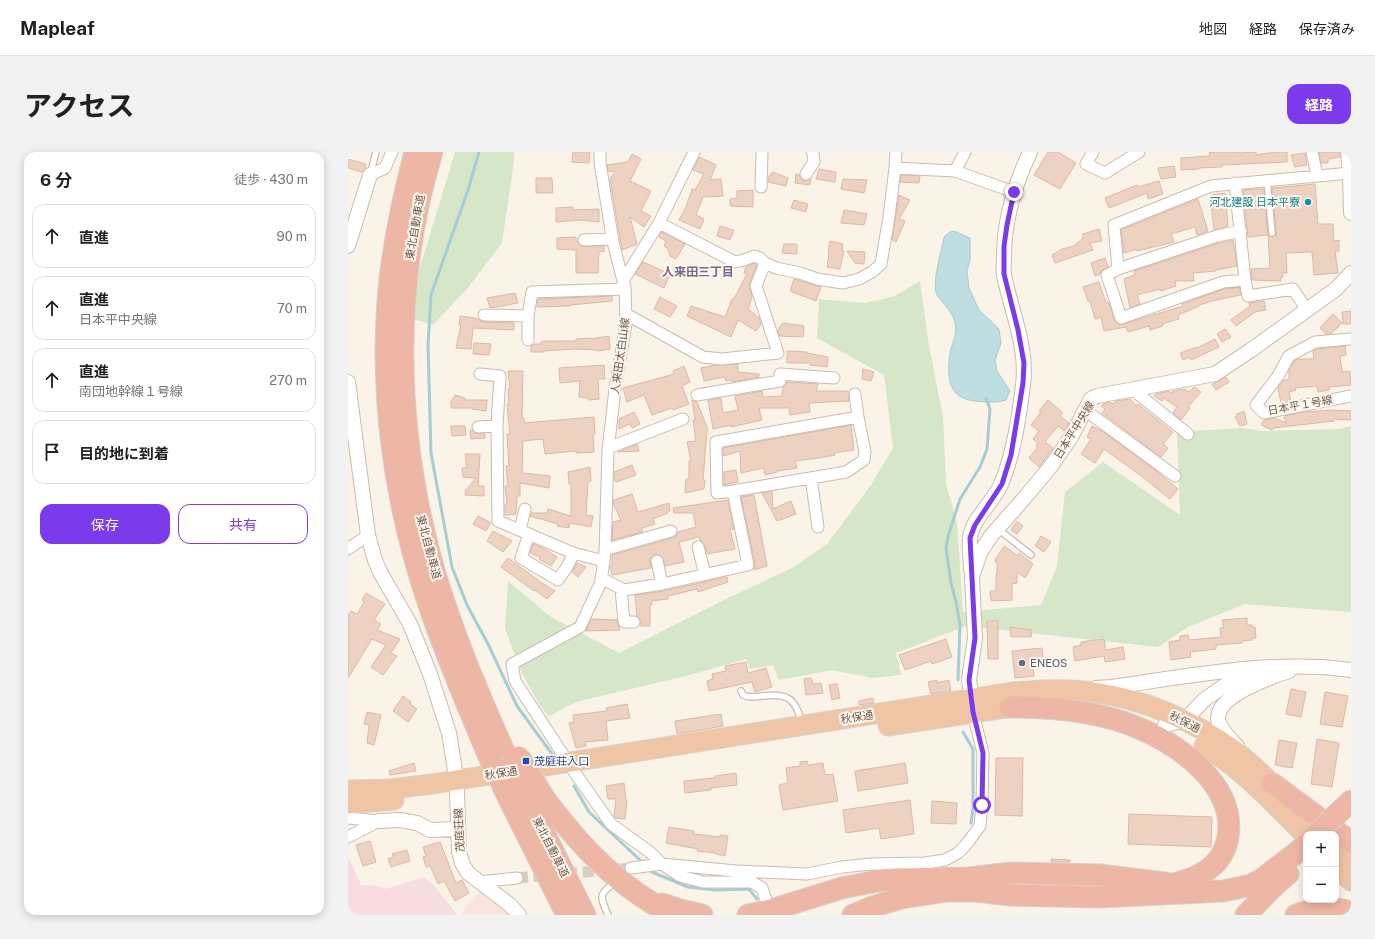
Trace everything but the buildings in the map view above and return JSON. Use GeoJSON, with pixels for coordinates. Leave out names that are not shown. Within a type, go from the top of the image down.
{"type":"FeatureCollection","features":[{"type":"Feature","properties":{"kind":"highway","name":"東北自動車道"},"geometry":{"type":"LineString","coordinates":[[415,152],[404,193],[396,235],[390,280],[387,324],[387,376],[390,428],[394,463],[405,518],[416,562],[448,659],[528,800],[585,915]]}},
{"type":"Feature","properties":{"kind":"highway","name":"東北自動車道"},"geometry":{"type":"LineString","coordinates":[[432,152],[420,193],[406,279],[402,374],[405,425],[411,468],[430,557],[445,602],[500,724],[506,759]]}},
{"type":"Feature","properties":{"kind":"highway","name":"秋保通"},"geometry":{"type":"LineString","coordinates":[[348,804],[396,800],[456,786],[572,767],[972,706],[1013,692],[1071,690],[1112,696],[1151,706],[1185,720],[1219,740],[1252,764],[1319,831]]}},
{"type":"Feature","properties":{"kind":"highway","name":"秋保通"},"geometry":{"type":"LineString","coordinates":[[572,767],[802,726],[972,706],[1010,707],[1050,704],[1088,706],[1126,712],[1165,725],[1185,734],[1219,755],[1252,783],[1303,850]]}},
{"type":"Feature","properties":{"kind":"highway"},"geometry":{"type":"LineString","coordinates":[[748,915],[771,910],[822,893],[858,884],[894,879],[1010,895],[1099,897],[1126,887],[1153,882],[1179,888],[1218,862],[1227,844],[1230,824],[1225,803],[1212,781],[1199,767],[1172,745],[1151,733],[1124,722],[1106,717],[1068,710],[1010,707]]}},
{"type":"Feature","properties":{"kind":"highway"},"geometry":{"type":"LineString","coordinates":[[506,759],[528,800],[563,823],[599,862],[628,879],[665,905],[702,915]]}},
{"type":"Feature","properties":{"kind":"highway"},"geometry":{"type":"LineString","coordinates":[[1273,784],[1351,842]]}},
{"type":"Feature","properties":{"kind":"highway","name":"秋保通"},"geometry":{"type":"LineString","coordinates":[[348,790],[456,786]]}},
{"type":"Feature","properties":{"kind":"highway","name":"東北自動車道"},"geometry":{"type":"LineString","coordinates":[[528,800],[540,861],[568,915]]}},
{"type":"Feature","properties":{"kind":"highway"},"geometry":{"type":"LineString","coordinates":[[1322,831],[1340,822],[1351,801]]}},
{"type":"Feature","properties":{"kind":"highway"},"geometry":{"type":"LineString","coordinates":[[853,915],[872,907],[940,885],[969,878],[1011,873],[1100,875],[1126,887],[1223,891],[1251,885],[1303,850]]}},
{"type":"Feature","properties":{"kind":"highway"},"geometry":{"type":"LineString","coordinates":[[1246,915],[1303,850]]}},
{"type":"Feature","properties":{"kind":"highway"},"geometry":{"type":"LineString","coordinates":[[1339,852],[1351,864]]}},
{"type":"Feature","properties":{"kind":"highway"},"geometry":{"type":"LineString","coordinates":[[540,861],[550,897],[559,915]]}},
{"type":"Feature","properties":{"kind":"highway"},"geometry":{"type":"LineString","coordinates":[[1337,867],[1351,881]]}},
{"type":"Feature","properties":{"kind":"highway"},"geometry":{"type":"LineString","coordinates":[[979,884],[1011,873]]}},
{"type":"Feature","properties":{"kind":"highway"},"geometry":{"type":"LineString","coordinates":[[628,879],[658,906],[674,915]]}},
{"type":"Feature","properties":{"kind":"highway"},"geometry":{"type":"LineString","coordinates":[[940,885],[1011,881],[1100,883],[1154,888]]}},
{"type":"Feature","properties":{"kind":"highway"},"geometry":{"type":"LineString","coordinates":[[979,884],[1010,895]]}},
{"type":"Feature","properties":{"kind":"highway"},"geometry":{"type":"LineString","coordinates":[[1296,915],[1324,908],[1351,912]]}},
{"type":"Feature","properties":{"kind":"street"},"geometry":{"type":"LineString","coordinates":[[348,246],[370,175],[385,168],[392,152]]}},
{"type":"Feature","properties":{"kind":"street","name":"人来田太白山線"},"geometry":{"type":"LineString","coordinates":[[572,767],[515,681],[512,664],[580,627],[600,582],[604,561],[608,448],[615,389],[626,324],[626,314],[624,285],[613,239],[600,163],[600,152]]}},
{"type":"Feature","properties":{"kind":"street"},"geometry":{"type":"LineString","coordinates":[[528,340],[528,316],[532,292],[624,285],[659,223],[694,152]]}},
{"type":"Feature","properties":{"kind":"street"},"geometry":{"type":"LineString","coordinates":[[761,187],[762,152]]}},
{"type":"Feature","properties":{"kind":"street"},"geometry":{"type":"LineString","coordinates":[[806,174],[814,162],[812,152]]}},
{"type":"Feature","properties":{"kind":"street"},"geometry":{"type":"LineString","coordinates":[[659,223],[735,262],[754,256],[776,268],[800,273],[817,279],[843,283],[859,279],[872,272],[881,264],[889,217],[896,152]]}},
{"type":"Feature","properties":{"kind":"street"},"geometry":{"type":"LineString","coordinates":[[955,171],[965,152]]}},
{"type":"Feature","properties":{"kind":"street"},"geometry":{"type":"LineString","coordinates":[[972,576],[970,538],[975,525],[1002,484],[1011,455],[1023,383],[1024,363],[1018,330],[1004,274],[1004,246],[1014,192],[1030,152]]}},
{"type":"Feature","properties":{"kind":"street"},"geometry":{"type":"LineString","coordinates":[[1093,152],[1086,164],[1105,172],[1139,152]]}},
{"type":"Feature","properties":{"kind":"street"},"geometry":{"type":"LineString","coordinates":[[1312,152],[1317,176]]}},
{"type":"Feature","properties":{"kind":"street"},"geometry":{"type":"LineString","coordinates":[[1348,152],[1351,212]]}},
{"type":"Feature","properties":{"kind":"street"},"geometry":{"type":"LineString","coordinates":[[895,168],[955,171],[1014,192]]}},
{"type":"Feature","properties":{"kind":"street"},"geometry":{"type":"LineString","coordinates":[[1118,268],[1114,225],[1211,186],[1350,173]]}},
{"type":"Feature","properties":{"kind":"street"},"geometry":{"type":"LineString","coordinates":[[1236,183],[1245,280],[1248,296],[1293,289],[1307,310]]}},
{"type":"Feature","properties":{"kind":"street"},"geometry":{"type":"LineString","coordinates":[[1241,231],[1217,236],[1118,268],[1107,275],[1121,318],[1223,282],[1245,280]]}},
{"type":"Feature","properties":{"kind":"street"},"geometry":{"type":"LineString","coordinates":[[584,240],[613,239]]}},
{"type":"Feature","properties":{"kind":"street"},"geometry":{"type":"LineString","coordinates":[[765,262],[756,286],[778,353],[780,381]]}},
{"type":"Feature","properties":{"kind":"street","name":"日本平中央線"},"geometry":{"type":"LineString","coordinates":[[972,706],[969,680],[975,638],[972,576],[980,553],[997,529],[1051,466],[1071,437],[1091,399],[1097,396],[1215,374],[1246,354],[1336,289],[1351,273]]}},
{"type":"Feature","properties":{"kind":"street"},"geometry":{"type":"LineString","coordinates":[[626,314],[703,357],[722,359],[778,353]]}},
{"type":"Feature","properties":{"kind":"street"},"geometry":{"type":"LineString","coordinates":[[484,315],[528,316]]}},
{"type":"Feature","properties":{"kind":"street","name":"日本平１号線"},"geometry":{"type":"LineString","coordinates":[[1351,340],[1315,342],[1289,356],[1278,376],[1256,405],[1264,413],[1351,396]]}},
{"type":"Feature","properties":{"kind":"street"},"geometry":{"type":"LineString","coordinates":[[480,374],[500,376],[497,426],[498,521],[574,553],[604,561]]}},
{"type":"Feature","properties":{"kind":"street"},"geometry":{"type":"LineString","coordinates":[[698,396],[780,381],[834,378]]}},
{"type":"Feature","properties":{"kind":"street","name":"茂庭荘線"},"geometry":{"type":"LineString","coordinates":[[348,382],[368,535],[375,560],[380,572],[410,624],[430,674],[449,733],[456,786],[459,851],[462,863],[468,873],[510,906],[519,915]]}},
{"type":"Feature","properties":{"kind":"street"},"geometry":{"type":"LineString","coordinates":[[1132,389],[1188,434]]}},
{"type":"Feature","properties":{"kind":"street"},"geometry":{"type":"LineString","coordinates":[[855,394],[865,452],[864,460],[846,472],[717,493],[716,442],[858,417]]}},
{"type":"Feature","properties":{"kind":"street"},"geometry":{"type":"LineString","coordinates":[[1085,410],[1175,476]]}},
{"type":"Feature","properties":{"kind":"street"},"geometry":{"type":"LineString","coordinates":[[608,448],[683,419]]}},
{"type":"Feature","properties":{"kind":"street"},"geometry":{"type":"LineString","coordinates":[[478,427],[497,426]]}},
{"type":"Feature","properties":{"kind":"street"},"geometry":{"type":"LineString","coordinates":[[811,478],[818,527]]}},
{"type":"Feature","properties":{"kind":"street"},"geometry":{"type":"LineString","coordinates":[[601,578],[624,590],[662,584],[748,565],[733,491]]}},
{"type":"Feature","properties":{"kind":"street"},"geometry":{"type":"LineString","coordinates":[[525,509],[525,532],[521,558],[558,580],[574,553]]}},
{"type":"Feature","properties":{"kind":"street"},"geometry":{"type":"LineString","coordinates":[[605,549],[671,531]]}},
{"type":"Feature","properties":{"kind":"street"},"geometry":{"type":"LineString","coordinates":[[348,549],[368,535]]}},
{"type":"Feature","properties":{"kind":"street"},"geometry":{"type":"LineString","coordinates":[[698,547],[705,574]]}},
{"type":"Feature","properties":{"kind":"street"},"geometry":{"type":"LineString","coordinates":[[657,561],[662,584]]}},
{"type":"Feature","properties":{"kind":"street"},"geometry":{"type":"LineString","coordinates":[[621,589],[624,622],[634,622]]}},
{"type":"Feature","properties":{"kind":"street"},"geometry":{"type":"LineString","coordinates":[[1165,725],[1185,720],[1204,700],[1224,686],[1247,677],[1301,668],[1321,667]]}},
{"type":"Feature","properties":{"kind":"street"},"geometry":{"type":"LineString","coordinates":[[1049,690],[1112,687],[1263,668],[1321,667],[1351,670]]}},
{"type":"Feature","properties":{"kind":"street"},"geometry":{"type":"LineString","coordinates":[[1252,764],[1220,725],[1218,718],[1221,708],[1232,698],[1258,683],[1301,668]]}},
{"type":"Feature","properties":{"kind":"street"},"geometry":{"type":"LineString","coordinates":[[628,879],[662,864],[736,871],[807,874],[842,867],[871,864],[944,860],[961,850],[980,826],[983,753],[972,706]]}},
{"type":"Feature","properties":{"kind":"street"},"geometry":{"type":"LineString","coordinates":[[572,767],[611,824],[651,853],[662,864],[680,876],[703,882],[752,882],[762,888],[766,900]]}},
{"type":"Feature","properties":{"kind":"street"},"geometry":{"type":"LineString","coordinates":[[348,818],[379,821],[400,820],[417,823],[430,830],[458,829]]}},
{"type":"Feature","properties":{"kind":"street"},"geometry":{"type":"LineString","coordinates":[[348,837],[379,821]]}},
{"type":"Feature","properties":{"kind":"street"},"geometry":{"type":"LineString","coordinates":[[480,882],[517,878]]}},
{"type":"Feature","properties":{"kind":"lane"},"geometry":{"type":"LineString","coordinates":[[370,175],[376,152]]}},
{"type":"Feature","properties":{"kind":"lane"},"geometry":{"type":"LineString","coordinates":[[1267,180],[1272,232]]}},
{"type":"Feature","properties":{"kind":"lane"},"geometry":{"type":"LineString","coordinates":[[997,529],[1031,555]]}},
{"type":"Feature","properties":{"kind":"lane"},"geometry":{"type":"LineString","coordinates":[[741,691],[743,695],[747,697],[779,695],[788,698],[796,704],[802,726]]}},
{"type":"Feature","properties":{"kind":"lane"},"geometry":{"type":"LineString","coordinates":[[608,915],[601,896],[603,891],[628,879]]}},
{"type":"Feature","properties":{"kind":"shaded area"},"geometry":{"type":"Polygon","coordinates":[[[348,856],[361,885],[378,886],[386,889],[423,877],[434,885],[457,915],[348,915],[348,856]]]}},
{"type":"Feature","properties":{"kind":"shaded area"},"geometry":{"type":"Polygon","coordinates":[[[480,891],[507,910],[510,915],[462,915],[464,908],[480,891]]]}},
{"type":"Feature","properties":{"kind":"green space"},"geometry":{"type":"Polygon","coordinates":[[[455,152],[514,152],[514,161],[502,243],[467,289],[433,325],[405,317],[455,152]]]}},
{"type":"Feature","properties":{"kind":"green space"},"geometry":{"type":"Polygon","coordinates":[[[920,281],[928,340],[943,417],[946,484],[957,523],[963,612],[1041,605],[1057,566],[1065,492],[1103,462],[1180,515],[1177,432],[1242,428],[1261,431],[1339,429],[1351,426],[1351,612],[1245,604],[1188,627],[1158,647],[966,626],[896,653],[901,675],[872,678],[832,670],[779,680],[773,665],[750,669],[746,659],[686,676],[576,702],[549,716],[540,706],[524,677],[505,628],[508,581],[551,617],[619,653],[722,601],[794,567],[827,544],[871,485],[893,448],[884,375],[817,338],[819,299],[865,303],[895,296],[920,281]]]}},
{"type":"Feature","properties":{"kind":"water"},"geometry":{"type":"Polygon","coordinates":[[[954,231],[970,238],[970,260],[967,271],[969,288],[979,310],[999,329],[1001,343],[995,360],[997,371],[1010,391],[1006,400],[991,402],[966,399],[959,396],[951,385],[949,378],[949,362],[956,327],[954,319],[948,308],[937,295],[935,283],[944,237],[950,232],[954,231]]]}},
{"type":"Feature","properties":{"kind":"waterway"},"geometry":{"type":"LineString","coordinates":[[479,152],[468,190],[431,295],[428,345],[431,453],[452,567],[467,605],[488,644],[517,706],[552,754]]}},
{"type":"Feature","properties":{"kind":"waterway"},"geometry":{"type":"LineString","coordinates":[[958,680],[960,625],[951,583],[946,548],[949,533],[960,499],[980,467],[987,449],[990,409],[986,398]]}},
{"type":"Feature","properties":{"kind":"waterway"},"geometry":{"type":"LineString","coordinates":[[963,732],[973,749],[973,809],[971,823]]}},
{"type":"Feature","properties":{"kind":"waterway"},"geometry":{"type":"LineString","coordinates":[[574,786],[589,812],[640,860]]}},
{"type":"Feature","properties":{"kind":"waterway"},"geometry":{"type":"LineString","coordinates":[[652,872],[688,887],[715,890],[749,889],[757,899]]}},
{"type":"Feature","properties":{"kind":"tunnel"},"geometry":{"type":"LineString","coordinates":[[517,878],[631,868]]}},
{"type":"Feature","properties":{"kind":"place","name":"河北建設 日本平寮"},"geometry":{"type":"Point","coordinates":[1308,202]}},
{"type":"Feature","properties":{"kind":"place","name":"ENEOS"},"geometry":{"type":"Point","coordinates":[1022,663]}},
{"type":"Feature","properties":{"kind":"place","name":"茂庭荘入口"},"geometry":{"type":"Point","coordinates":[526,761]}},
{"type":"Feature","properties":{"kind":"district","name":"人来田三丁目"},"geometry":{"type":"Point","coordinates":[698,272]}},
{"type":"Feature","properties":{"kind":"route"},"geometry":{"type":"LineString","coordinates":[[982,805],[983,753],[973,712],[969,680],[975,638],[970,538],[975,525],[1002,484],[1011,455],[1023,383],[1024,363],[1018,330],[1004,274],[1004,246],[1014,192]]}}]}
